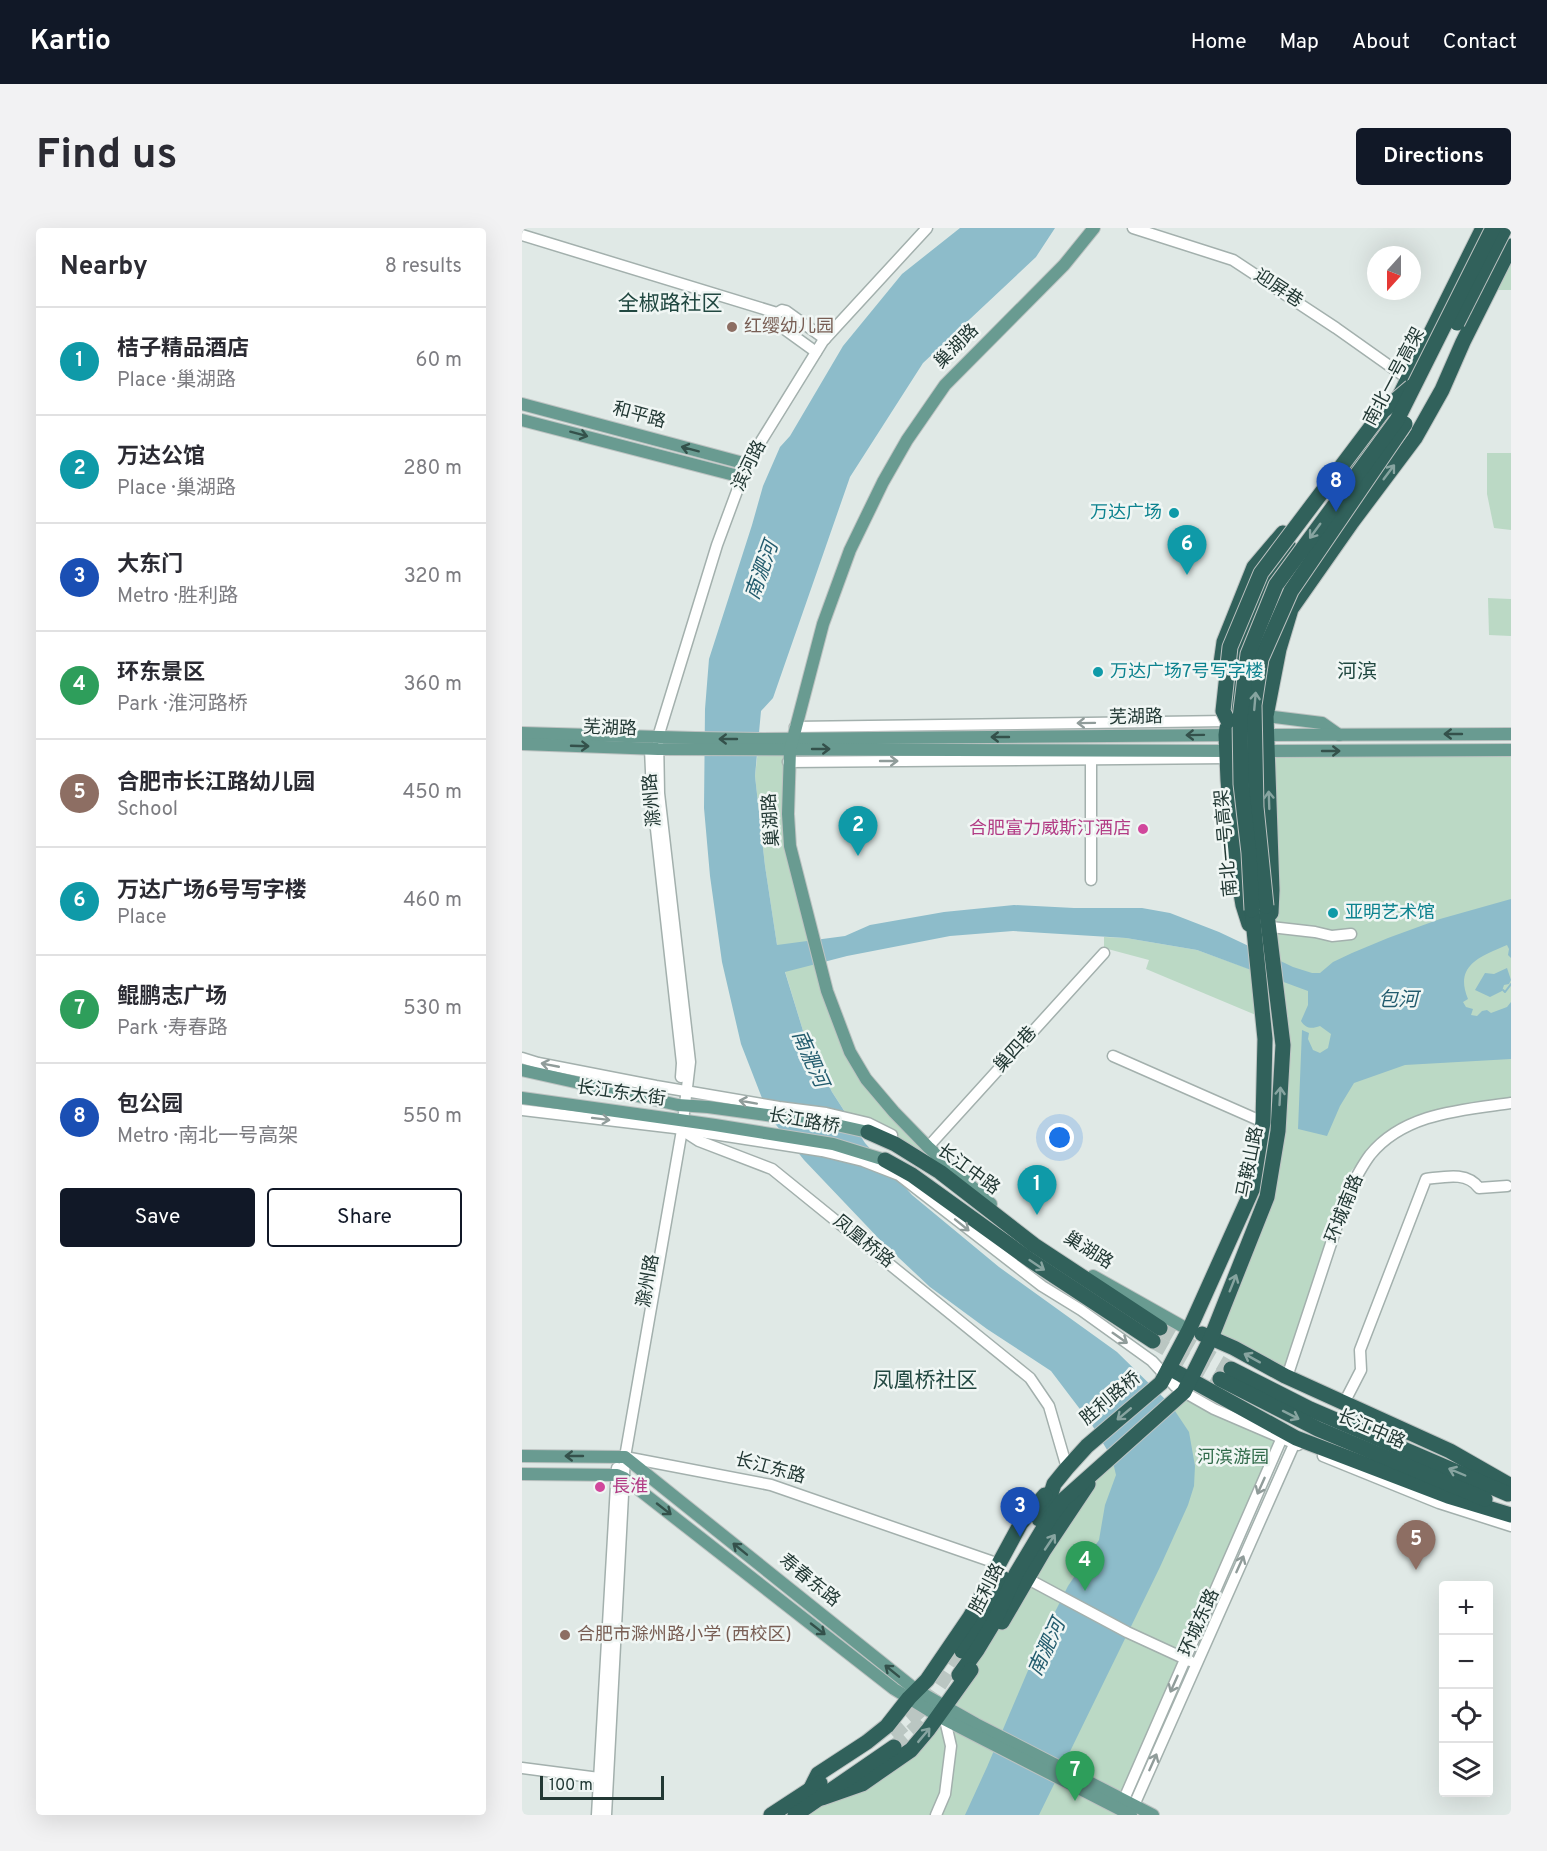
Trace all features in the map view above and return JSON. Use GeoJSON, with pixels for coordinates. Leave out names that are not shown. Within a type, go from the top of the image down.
{"type":"FeatureCollection","features":[{"type":"Feature","properties":{"kind":"highway"},"geometry":{"type":"LineString","coordinates":[[1266,938],[1243,904],[1235,859],[1223,711],[1230,647],[1261,573],[1383,411],[1412,382],[1483,228]]}},
{"type":"Feature","properties":{"kind":"highway","name":"南北一号高架"},"geometry":{"type":"LineString","coordinates":[[1259,908],[1241,784],[1240,718],[1248,654],[1276,585],[1397,420],[1412,382],[1492,228]]}},
{"type":"Feature","properties":{"kind":"highway","name":"南北一号高架"},"geometry":{"type":"LineString","coordinates":[[1259,908],[1254,705],[1260,659],[1291,591],[1403,429],[1505,228]]}},
{"type":"Feature","properties":{"kind":"highway"},"geometry":{"type":"LineString","coordinates":[[1266,938],[1272,890],[1266,716],[1279,649],[1291,609],[1415,438],[1443,390],[1463,342],[1511,246]]}},
{"type":"Feature","properties":{"kind":"highway"},"geometry":{"type":"LineString","coordinates":[[1463,342],[1488,304],[1511,257]]}},
{"type":"Feature","properties":{"kind":"highway","name":"马鞍山路"},"geometry":{"type":"LineString","coordinates":[[1099,1467],[1171,1405],[1187,1386],[1211,1338],[1267,1197],[1278,1131],[1283,1045],[1276,985],[1259,908]]}},
{"type":"Feature","properties":{"kind":"highway","name":"马鞍山路"},"geometry":{"type":"LineString","coordinates":[[1165,1375],[1189,1330],[1252,1190],[1263,1122],[1265,1039],[1259,982],[1266,938]]}},
{"type":"Feature","properties":{"kind":"highway","name":"长江中路"},"geometry":{"type":"LineString","coordinates":[[868,1127],[940,1172],[1034,1245],[1157,1335],[1030,1260],[912,1175],[885,1160]]}},
{"type":"Feature","properties":{"kind":"highway"},"geometry":{"type":"LineString","coordinates":[[1189,1330],[1234,1348],[1287,1377],[1450,1451],[1511,1486]]}},
{"type":"Feature","properties":{"kind":"highway","name":"长江中路"},"geometry":{"type":"LineString","coordinates":[[1511,1495],[1225,1374],[1318,1429],[1511,1510]]}},
{"type":"Feature","properties":{"kind":"highway"},"geometry":{"type":"LineString","coordinates":[[1165,1375],[1289,1438],[1448,1496],[1511,1515]]}},
{"type":"Feature","properties":{"kind":"highway","name":"胜利路桥"},"geometry":{"type":"LineString","coordinates":[[1087,1446],[1165,1375]]}},
{"type":"Feature","properties":{"kind":"highway","name":"胜利路"},"geometry":{"type":"LineString","coordinates":[[962,1651],[1048,1503],[1054,1484],[1087,1446]]}},
{"type":"Feature","properties":{"kind":"highway"},"geometry":{"type":"LineString","coordinates":[[795,1815],[817,1793],[862,1785],[911,1750],[942,1714],[980,1658],[1044,1550],[1099,1467]]}},
{"type":"Feature","properties":{"kind":"highway","name":"胜利路"},"geometry":{"type":"LineString","coordinates":[[959,1675],[994,1622],[1016,1574],[1048,1519],[1063,1500],[1099,1467]]}},
{"type":"Feature","properties":{"kind":"highway"},"geometry":{"type":"LineString","coordinates":[[817,1793],[818,1774],[887,1726],[912,1694],[927,1680],[954,1643],[1021,1523],[1054,1484]]}},
{"type":"Feature","properties":{"kind":"highway"},"geometry":{"type":"LineString","coordinates":[[771,1815],[817,1793],[893,1741]]}},
{"type":"Feature","properties":{"kind":"main road","name":"巢湖路"},"geometry":{"type":"LineString","coordinates":[[1094,228],[1064,265],[945,385],[908,440],[850,550],[823,624],[791,744],[788,814],[790,846],[820,967],[834,1010],[857,1065],[894,1112],[928,1147],[1012,1222],[1065,1259],[1189,1330]]}},
{"type":"Feature","properties":{"kind":"main road","name":"和平路"},"geometry":{"type":"LineString","coordinates":[[522,404],[747,464]]}},
{"type":"Feature","properties":{"kind":"main road","name":"和平路"},"geometry":{"type":"LineString","coordinates":[[522,420],[742,477]]}},
{"type":"Feature","properties":{"kind":"main road"},"geometry":{"type":"LineString","coordinates":[[1266,716],[1323,723],[1339,735]]}},
{"type":"Feature","properties":{"kind":"main road","name":"芜湖路"},"geometry":{"type":"LineString","coordinates":[[522,733],[655,745]]}},
{"type":"Feature","properties":{"kind":"main road","name":"芜湖路"},"geometry":{"type":"LineString","coordinates":[[522,744],[1227,741],[1267,734],[1511,734]]}},
{"type":"Feature","properties":{"kind":"main road","name":"芜湖路"},"geometry":{"type":"LineString","coordinates":[[1227,741],[1267,752],[1511,750]]}},
{"type":"Feature","properties":{"kind":"main road","name":"长江东大街"},"geometry":{"type":"LineString","coordinates":[[522,1070],[681,1106],[710,1101]]}},
{"type":"Feature","properties":{"kind":"main road","name":"长江东大街"},"geometry":{"type":"LineString","coordinates":[[522,1098],[712,1129]]}},
{"type":"Feature","properties":{"kind":"main road","name":"长江路桥"},"geometry":{"type":"LineString","coordinates":[[710,1101],[832,1124],[868,1127]]}},
{"type":"Feature","properties":{"kind":"main road","name":"长江路桥"},"geometry":{"type":"LineString","coordinates":[[712,1129],[833,1144],[885,1160]]}},
{"type":"Feature","properties":{"kind":"main road","name":"长江东路"},"geometry":{"type":"LineString","coordinates":[[522,1456],[622,1456]]}},
{"type":"Feature","properties":{"kind":"main road","name":"寿春东路"},"geometry":{"type":"LineString","coordinates":[[622,1456],[912,1694],[942,1714],[1065,1775],[1126,1810],[1153,1815]]}},
{"type":"Feature","properties":{"kind":"main road"},"geometry":{"type":"LineString","coordinates":[[522,1474],[621,1477]]}},
{"type":"Feature","properties":{"kind":"main road","name":"寿春东路"},"geometry":{"type":"LineString","coordinates":[[621,1477],[885,1682],[912,1694]]}},
{"type":"Feature","properties":{"kind":"street","name":"滨河路"},"geometry":{"type":"LineString","coordinates":[[655,745],[717,546],[747,464],[825,339],[927,228]]}},
{"type":"Feature","properties":{"kind":"street","name":"迎屏巷"},"geometry":{"type":"LineString","coordinates":[[1133,228],[1233,260],[1336,328],[1412,382]]}},
{"type":"Feature","properties":{"kind":"street"},"geometry":{"type":"LineString","coordinates":[[522,235],[777,313]]}},
{"type":"Feature","properties":{"kind":"street"},"geometry":{"type":"LineString","coordinates":[[816,352],[780,326],[775,318],[777,313],[782,310],[786,311],[825,339]]}},
{"type":"Feature","properties":{"kind":"street"},"geometry":{"type":"LineString","coordinates":[[791,744],[1092,759],[1227,741]]}},
{"type":"Feature","properties":{"kind":"street","name":"滁州路"},"geometry":{"type":"LineString","coordinates":[[606,1815],[622,1456],[683,1091],[682,1063],[652,793],[655,745]]}},
{"type":"Feature","properties":{"kind":"street"},"geometry":{"type":"LineString","coordinates":[[1091,880],[1092,759]]}},
{"type":"Feature","properties":{"kind":"street"},"geometry":{"type":"LineString","coordinates":[[1266,938],[1315,932],[1332,936],[1351,934]]}},
{"type":"Feature","properties":{"kind":"street","name":"巢四巷"},"geometry":{"type":"LineString","coordinates":[[928,1147],[1104,953]]}},
{"type":"Feature","properties":{"kind":"street"},"geometry":{"type":"LineString","coordinates":[[1113,1056],[1263,1122]]}},
{"type":"Feature","properties":{"kind":"street"},"geometry":{"type":"LineString","coordinates":[[522,1058],[683,1091],[710,1101]]}},
{"type":"Feature","properties":{"kind":"street","name":"环城南路"},"geometry":{"type":"LineString","coordinates":[[1287,1377],[1347,1196],[1370,1155],[1392,1135],[1414,1122],[1511,1103]]}},
{"type":"Feature","properties":{"kind":"street"},"geometry":{"type":"LineString","coordinates":[[522,1110],[679,1125]]}},
{"type":"Feature","properties":{"kind":"street","name":"凤凰桥路"},"geometry":{"type":"LineString","coordinates":[[679,1125],[699,1141],[772,1169],[1030,1378],[1049,1406],[1067,1468]]}},
{"type":"Feature","properties":{"kind":"street"},"geometry":{"type":"LineString","coordinates":[[868,1127],[896,1137],[954,1176],[966,1181]]}},
{"type":"Feature","properties":{"kind":"street"},"geometry":{"type":"LineString","coordinates":[[712,1129],[863,1161],[899,1175],[1042,1286],[1081,1310],[1152,1360],[1165,1375]]}},
{"type":"Feature","properties":{"kind":"street"},"geometry":{"type":"LineString","coordinates":[[928,1147],[954,1176],[992,1212]]}},
{"type":"Feature","properties":{"kind":"street"},"geometry":{"type":"LineString","coordinates":[[1344,1403],[1361,1370],[1360,1350],[1426,1179],[1460,1176],[1474,1182],[1479,1188],[1506,1186]]}},
{"type":"Feature","properties":{"kind":"street"},"geometry":{"type":"LineString","coordinates":[[1289,1438],[1439,1503],[1511,1526]]}},
{"type":"Feature","properties":{"kind":"street","name":"环城东路"},"geometry":{"type":"LineString","coordinates":[[1126,1810],[1184,1659],[1289,1438]]}},
{"type":"Feature","properties":{"kind":"street","name":"环城东路"},"geometry":{"type":"LineString","coordinates":[[1126,1810],[1196,1664],[1289,1438]]}},
{"type":"Feature","properties":{"kind":"street"},"geometry":{"type":"LineString","coordinates":[[1450,1451],[1511,1477]]}},
{"type":"Feature","properties":{"kind":"street","name":"长江东路"},"geometry":{"type":"LineString","coordinates":[[622,1456],[771,1485],[999,1564]]}},
{"type":"Feature","properties":{"kind":"street","name":"滁州路"},"geometry":{"type":"LineString","coordinates":[[597,1815],[621,1477]]}},
{"type":"Feature","properties":{"kind":"street"},"geometry":{"type":"LineString","coordinates":[[1028,1579],[1128,1632],[1196,1664]]}},
{"type":"Feature","properties":{"kind":"street"},"geometry":{"type":"LineString","coordinates":[[936,1815],[945,1794],[951,1746],[942,1714]]}},
{"type":"Feature","properties":{"kind":"street"},"geometry":{"type":"LineString","coordinates":[[522,1768],[599,1778]]}},
{"type":"Feature","properties":{"kind":"green space"},"geometry":{"type":"Polygon","coordinates":[[[1511,246],[1511,290],[1489,290],[1511,246]]]}},
{"type":"Feature","properties":{"kind":"green space"},"geometry":{"type":"Polygon","coordinates":[[[1487,453],[1511,453],[1511,530],[1494,528],[1487,494],[1487,453]]]}},
{"type":"Feature","properties":{"kind":"green space"},"geometry":{"type":"Polygon","coordinates":[[[1488,598],[1511,599],[1511,636],[1489,635],[1488,598]]]}},
{"type":"Feature","properties":{"kind":"green space"},"geometry":{"type":"Polygon","coordinates":[[[758,750],[790,750],[788,814],[808,918],[827,961],[827,991],[850,1052],[954,1176],[849,1118],[832,1092],[804,1034],[777,945],[755,776],[758,750]]]}},
{"type":"Feature","properties":{"kind":"green space"},"geometry":{"type":"Polygon","coordinates":[[[1511,750],[1511,1102],[1395,1128],[1351,1171],[1285,1376],[1211,1338],[1267,1197],[1283,1045],[1270,943],[1267,752],[1511,750]]]}},
{"type":"Feature","properties":{"kind":"green space"},"geometry":{"type":"Polygon","coordinates":[[[1104,937],[1126,938],[1197,950],[1258,972],[1263,1018],[1146,969],[1149,960],[1104,948],[1104,937]]]}},
{"type":"Feature","properties":{"kind":"green space","name":"河滨游园"},"geometry":{"type":"Polygon","coordinates":[[[1184,1392],[1282,1439],[1124,1800],[944,1707],[1099,1467],[1184,1392]]]}},
{"type":"Feature","properties":{"kind":"green space"},"geometry":{"type":"Polygon","coordinates":[[[938,1716],[1119,1815],[811,1815],[806,1808],[862,1784],[938,1716]]]}},
{"type":"Feature","properties":{"kind":"water"},"geometry":{"type":"Polygon","coordinates":[[[960,228],[1055,228],[1036,257],[923,363],[850,477],[773,698],[761,711],[755,776],[777,945],[845,936],[870,925],[944,912],[1014,905],[1142,908],[1170,913],[1219,932],[1293,967],[1320,973],[1333,962],[1388,938],[1440,919],[1511,899],[1511,958],[1508,955],[1507,945],[1472,964],[1465,975],[1465,990],[1468,999],[1463,1002],[1466,1007],[1473,1009],[1471,1015],[1477,1016],[1482,1011],[1487,1010],[1491,1013],[1507,1007],[1511,1002],[1511,1059],[1405,1065],[1354,1083],[1340,1106],[1327,1136],[1298,1129],[1302,1030],[1309,1033],[1308,1039],[1313,1050],[1320,1053],[1328,1048],[1331,1034],[1320,1026],[1307,1027],[1301,1021],[1308,1005],[1308,991],[1197,950],[1126,938],[1013,931],[950,936],[847,956],[785,972],[804,1034],[832,1092],[865,1143],[912,1195],[999,1267],[1117,1352],[1171,1405],[1189,1432],[1195,1466],[1194,1486],[1188,1505],[1039,1815],[965,1815],[1041,1640],[1068,1586],[1099,1540],[1105,1505],[1116,1475],[1112,1458],[1092,1425],[1051,1371],[987,1329],[930,1287],[883,1243],[804,1160],[769,1116],[741,1044],[722,962],[710,876],[704,808],[705,709],[709,659],[763,486],[780,447],[790,436],[843,346],[902,274],[960,228]]]}},
{"type":"Feature","properties":{"kind":"water"},"geometry":{"type":"Polygon","coordinates":[[[1507,968],[1511,980],[1509,984],[1504,985],[1502,991],[1490,997],[1475,990],[1485,973],[1494,974],[1507,968]]]}},
{"type":"Feature","properties":{"kind":"waterway"},"geometry":{"type":"LineString","coordinates":[[1503,990],[1505,992],[1511,984]]}},
{"type":"Feature","properties":{"kind":"tunnel"},"geometry":{"type":"LineString","coordinates":[[1160,1328],[1231,1369]]}},
{"type":"Feature","properties":{"kind":"tunnel"},"geometry":{"type":"LineString","coordinates":[[1153,1341],[1220,1379]]}},
{"type":"Feature","properties":{"kind":"tunnel"},"geometry":{"type":"LineString","coordinates":[[892,1735],[926,1705],[962,1651]]}},
{"type":"Feature","properties":{"kind":"tunnel"},"geometry":{"type":"LineString","coordinates":[[894,1747],[918,1726],[932,1709]]}},
{"type":"Feature","properties":{"kind":"place","name":"红缨幼儿园"},"geometry":{"type":"Point","coordinates":[732,327]}},
{"type":"Feature","properties":{"kind":"place","name":"包公园"},"geometry":{"type":"Point","coordinates":[1336,512]}},
{"type":"Feature","properties":{"kind":"place","name":"万达广场"},"geometry":{"type":"Point","coordinates":[1174,513]}},
{"type":"Feature","properties":{"kind":"place","name":"万达广场6号写字楼"},"geometry":{"type":"Point","coordinates":[1187,575]}},
{"type":"Feature","properties":{"kind":"place","name":"万达广场7号写字楼"},"geometry":{"type":"Point","coordinates":[1098,672]}},
{"type":"Feature","properties":{"kind":"place","name":"合肥富力威斯汀酒店"},"geometry":{"type":"Point","coordinates":[1143,829]}},
{"type":"Feature","properties":{"kind":"place","name":"万达公馆"},"geometry":{"type":"Point","coordinates":[858,856]}},
{"type":"Feature","properties":{"kind":"place","name":"亚明艺术馆"},"geometry":{"type":"Point","coordinates":[1333,913]}},
{"type":"Feature","properties":{"kind":"place","name":"桔子精品酒店"},"geometry":{"type":"Point","coordinates":[1037,1215]}},
{"type":"Feature","properties":{"kind":"place","name":"長淮"},"geometry":{"type":"Point","coordinates":[600,1487]}},
{"type":"Feature","properties":{"kind":"place","name":"大东门"},"geometry":{"type":"Point","coordinates":[1020,1537]}},
{"type":"Feature","properties":{"kind":"place","name":"合肥市长江路幼儿园"},"geometry":{"type":"Point","coordinates":[1416,1570]}},
{"type":"Feature","properties":{"kind":"place","name":"环东景区"},"geometry":{"type":"Point","coordinates":[1085,1591]}},
{"type":"Feature","properties":{"kind":"place","name":"合肥市滁州路小学 (西校区)"},"geometry":{"type":"Point","coordinates":[565,1635]}},
{"type":"Feature","properties":{"kind":"place","name":"鲲鹏志广场"},"geometry":{"type":"Point","coordinates":[1075,1801]}},
{"type":"Feature","properties":{"kind":"district","name":"全椒路社区"},"geometry":{"type":"Point","coordinates":[670,304]}},
{"type":"Feature","properties":{"kind":"district","name":"河滨"},"geometry":{"type":"Point","coordinates":[1357,673]}},
{"type":"Feature","properties":{"kind":"district","name":"凤凰桥社区"},"geometry":{"type":"Point","coordinates":[925,1381]}},
{"type":"Feature","properties":{"kind":"water label","name":"南淝河"},"geometry":{"type":"Point","coordinates":[763,571]}},
{"type":"Feature","properties":{"kind":"water label","name":"包河"},"geometry":{"type":"Point","coordinates":[1398,1001]}},
{"type":"Feature","properties":{"kind":"water label","name":"南淝河"},"geometry":{"type":"Point","coordinates":[809,1059]}},
{"type":"Feature","properties":{"kind":"water label","name":"南淝河"},"geometry":{"type":"Point","coordinates":[1048,1648]}}]}
